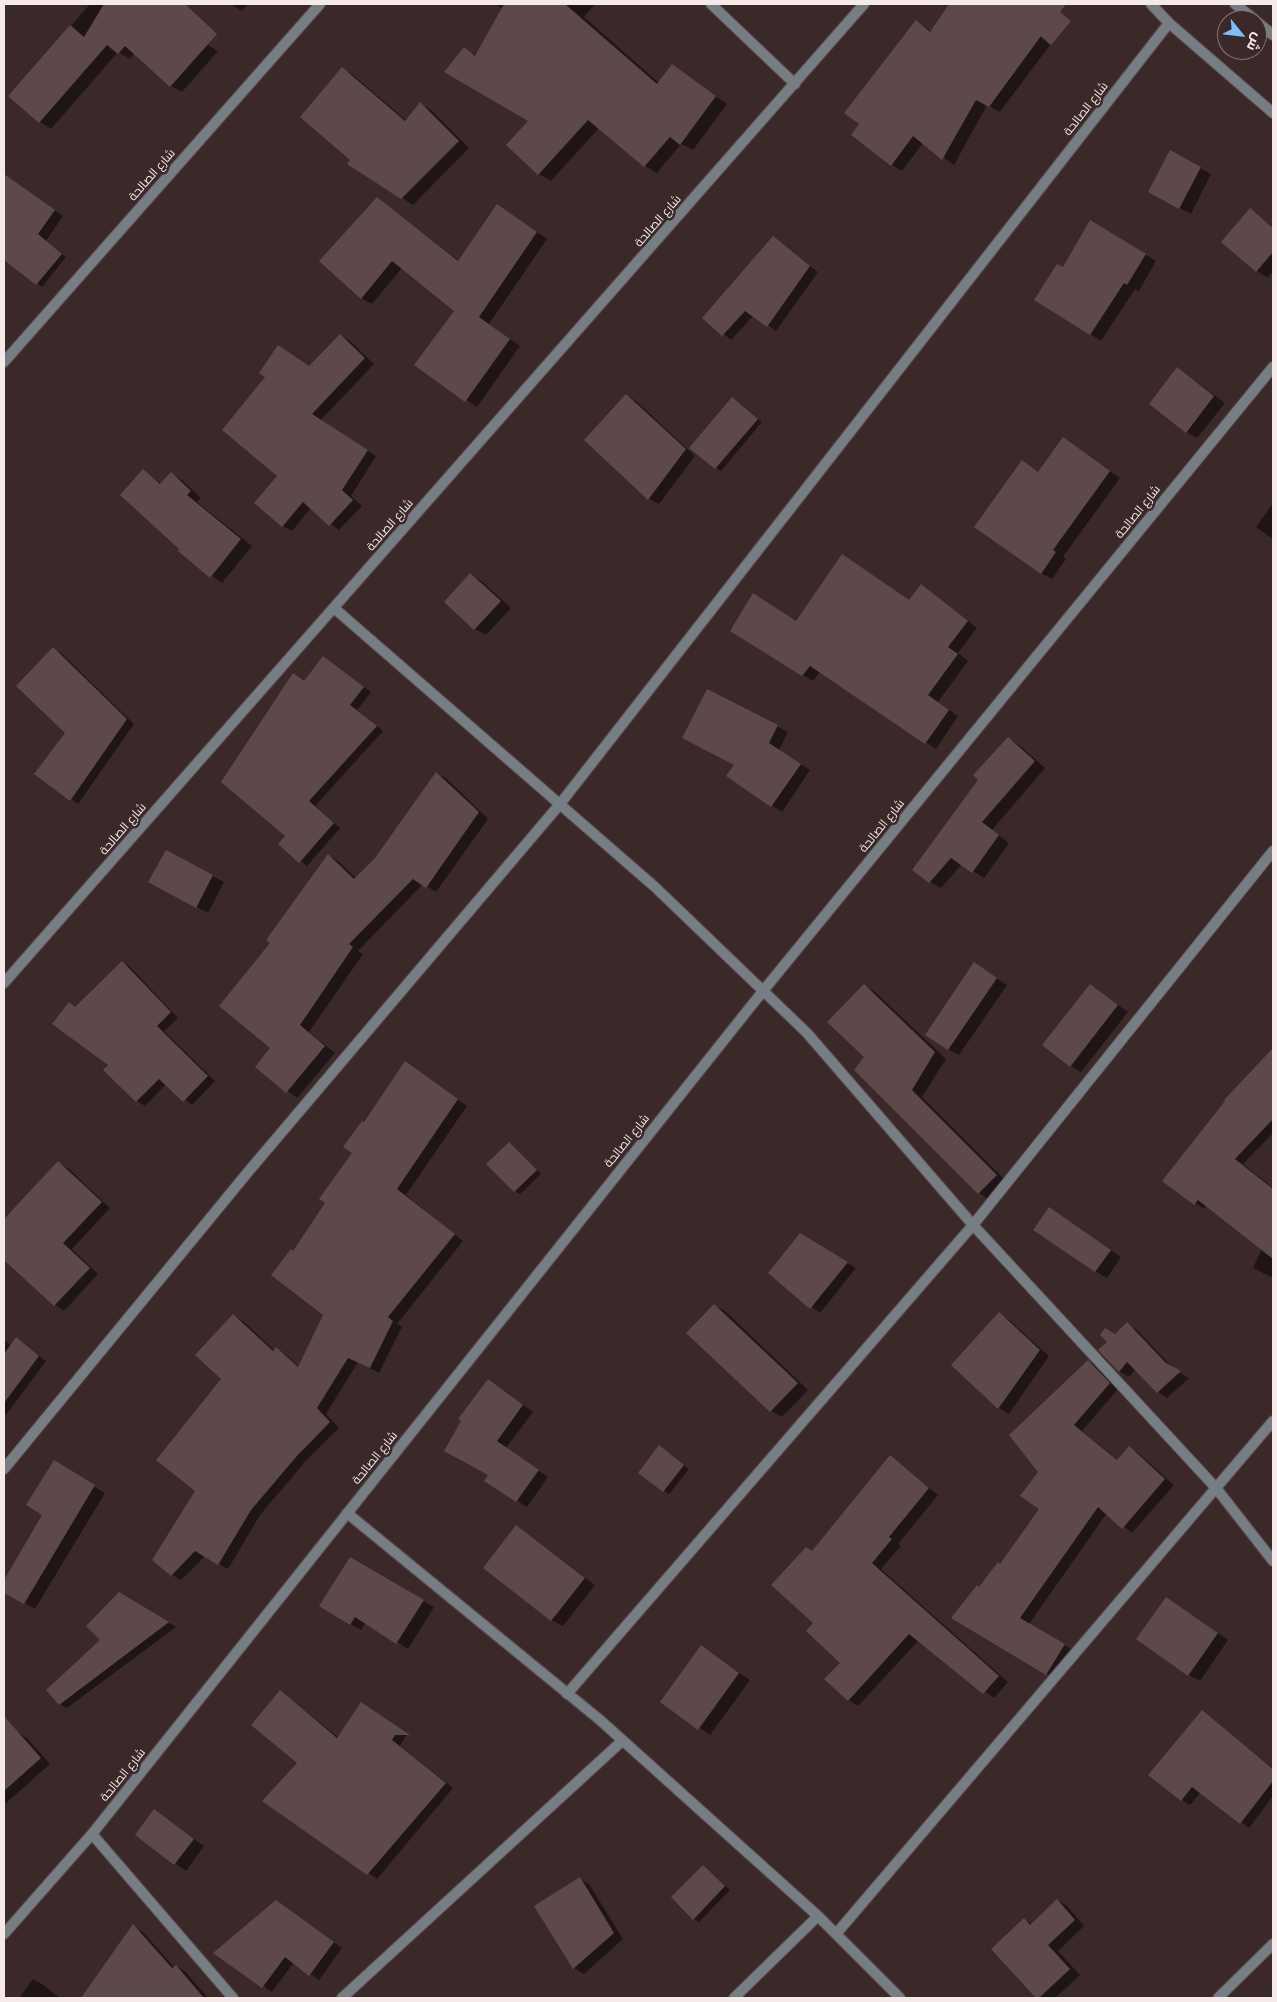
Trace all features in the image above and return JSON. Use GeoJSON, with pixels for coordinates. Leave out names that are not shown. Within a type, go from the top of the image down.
{"type":"FeatureCollection","features":[{"type":"Feature","properties":{"kind":"street","name":"شارع الصالحة"},"geometry":{"type":"LineString","coordinates":[[4,362],[320,4]]}},
{"type":"Feature","properties":{"kind":"street"},"geometry":{"type":"LineString","coordinates":[[710,4],[796,84]]}},
{"type":"Feature","properties":{"kind":"street","name":"شارع الصالحة"},"geometry":{"type":"LineString","coordinates":[[4,983],[796,84],[864,4]]}},
{"type":"Feature","properties":{"kind":"street"},"geometry":{"type":"LineString","coordinates":[[1151,4],[1169,23],[1273,113]]}},
{"type":"Feature","properties":{"kind":"street","name":"شارع الصالحة"},"geometry":{"type":"LineString","coordinates":[[4,1469],[248,1172],[560,804],[1169,23]]}},
{"type":"Feature","properties":{"kind":"street","name":"شارع الصالحة"},"geometry":{"type":"LineString","coordinates":[[4,1934],[92,1834],[763,991],[1273,367]]}},
{"type":"Feature","properties":{"kind":"street"},"geometry":{"type":"LineString","coordinates":[[334,608],[655,887],[807,1033],[973,1225],[1216,1488],[1273,1561]]}},
{"type":"Feature","properties":{"kind":"street"},"geometry":{"type":"LineString","coordinates":[[567,1694],[973,1225],[1273,851]]}},
{"type":"Feature","properties":{"kind":"street"},"geometry":{"type":"LineString","coordinates":[[836,1934],[1273,1421]]}},
{"type":"Feature","properties":{"kind":"street"},"geometry":{"type":"LineString","coordinates":[[347,1513],[622,1740],[818,1916],[900,1998]]}},
{"type":"Feature","properties":{"kind":"street"},"geometry":{"type":"LineString","coordinates":[[342,1998],[622,1740]]}},
{"type":"Feature","properties":{"kind":"street"},"geometry":{"type":"LineString","coordinates":[[92,1834],[233,1998]]}},
{"type":"Feature","properties":{"kind":"street"},"geometry":{"type":"LineString","coordinates":[[734,1998],[818,1916]]}},
{"type":"Feature","properties":{"kind":"street"},"geometry":{"type":"LineString","coordinates":[[1218,1998],[1273,1945]]}},
{"type":"Feature","properties":{"kind":"building"},"geometry":{"type":"Polygon","coordinates":[[[104,4],[185,4],[217,34],[170,87],[125,46],[118,54],[107,45],[39,123],[8,96],[70,25],[84,37],[104,4]]]}},
{"type":"Feature","properties":{"kind":"building"},"geometry":{"type":"Polygon","coordinates":[[[504,4],[565,4],[657,84],[672,64],[716,96],[680,145],[670,137],[644,167],[588,120],[538,175],[506,145],[528,121],[444,72],[464,47],[475,56],[504,4]]]}},
{"type":"Feature","properties":{"kind":"building"},"geometry":{"type":"Polygon","coordinates":[[[949,4],[1066,4],[1060,12],[1071,21],[1051,45],[1041,36],[989,107],[976,100],[942,160],[913,136],[891,166],[851,135],[859,124],[844,113],[916,20],[930,32],[949,4]]]}},
{"type":"Feature","properties":{"kind":"building"},"geometry":{"type":"Polygon","coordinates":[[[342,67],[405,121],[420,102],[459,141],[401,199],[347,164],[350,160],[300,117],[342,67]]]}},
{"type":"Feature","properties":{"kind":"building"},"geometry":{"type":"Polygon","coordinates":[[[1170,150],[1201,167],[1179,209],[1148,192],[1170,150]]]}},
{"type":"Feature","properties":{"kind":"building"},"geometry":{"type":"Polygon","coordinates":[[[4,174],[55,210],[38,234],[62,254],[36,285],[4,260],[4,174]]]}},
{"type":"Feature","properties":{"kind":"building"},"geometry":{"type":"Polygon","coordinates":[[[377,197],[458,261],[497,204],[537,232],[479,317],[510,339],[465,402],[414,365],[454,311],[392,261],[361,299],[319,261],[377,197]]]}},
{"type":"Feature","properties":{"kind":"building"},"geometry":{"type":"Polygon","coordinates":[[[1250,208],[1273,228],[1273,252],[1256,272],[1221,242],[1250,208]]]}},
{"type":"Feature","properties":{"kind":"building"},"geometry":{"type":"Polygon","coordinates":[[[1090,220],[1146,254],[1127,285],[1124,283],[1090,335],[1034,300],[1057,264],[1063,267],[1090,220]]]}},
{"type":"Feature","properties":{"kind":"building"},"geometry":{"type":"Polygon","coordinates":[[[773,236],[810,266],[767,327],[745,311],[722,336],[702,318],[773,236]]]}},
{"type":"Feature","properties":{"kind":"building"},"geometry":{"type":"Polygon","coordinates":[[[340,334],[365,358],[312,414],[368,450],[342,490],[353,500],[329,526],[303,502],[282,527],[254,503],[277,476],[222,430],[265,377],[259,373],[278,345],[309,366],[340,334]]]}},
{"type":"Feature","properties":{"kind":"building"},"geometry":{"type":"Polygon","coordinates":[[[1177,367],[1214,396],[1186,433],[1149,404],[1177,367]]]}},
{"type":"Feature","properties":{"kind":"building"},"geometry":{"type":"Polygon","coordinates":[[[626,394],[686,449],[648,500],[584,440],[626,394]]]}},
{"type":"Feature","properties":{"kind":"building"},"geometry":{"type":"Polygon","coordinates":[[[732,397],[758,419],[715,469],[689,448],[732,397]]]}},
{"type":"Feature","properties":{"kind":"building"},"geometry":{"type":"Polygon","coordinates":[[[1063,437],[1110,471],[1053,550],[1056,552],[1041,574],[974,527],[1022,460],[1038,472],[1063,437]]]}},
{"type":"Feature","properties":{"kind":"building"},"geometry":{"type":"Polygon","coordinates":[[[143,469],[160,484],[171,472],[191,491],[187,495],[241,539],[210,578],[178,551],[179,549],[120,495],[143,469]]]}},
{"type":"Feature","properties":{"kind":"building"},"geometry":{"type":"Polygon","coordinates":[[[842,554],[909,600],[921,584],[968,621],[948,647],[958,654],[928,695],[949,710],[925,744],[810,666],[802,676],[730,631],[753,593],[796,621],[842,554]]]}},
{"type":"Feature","properties":{"kind":"building"},"geometry":{"type":"Polygon","coordinates":[[[470,573],[501,601],[474,630],[444,602],[470,573]]]}},
{"type":"Feature","properties":{"kind":"building"},"geometry":{"type":"Polygon","coordinates":[[[53,647],[127,719],[70,801],[34,774],[65,733],[16,686],[53,647]]]}},
{"type":"Feature","properties":{"kind":"building"},"geometry":{"type":"Polygon","coordinates":[[[323,656],[364,687],[350,705],[377,726],[309,801],[334,823],[299,863],[278,844],[285,836],[221,782],[293,673],[304,681],[323,656]]]}},
{"type":"Feature","properties":{"kind":"building"},"geometry":{"type":"Polygon","coordinates":[[[707,689],[778,725],[769,743],[801,764],[771,807],[726,776],[734,765],[682,738],[707,689]]]}},
{"type":"Feature","properties":{"kind":"building"},"geometry":{"type":"Polygon","coordinates":[[[1008,737],[1035,761],[982,822],[999,835],[972,873],[951,858],[929,883],[912,870],[978,780],[973,775],[1008,737]]]}},
{"type":"Feature","properties":{"kind":"building"},"geometry":{"type":"Polygon","coordinates":[[[436,772],[479,812],[426,888],[413,879],[349,944],[353,947],[300,1025],[325,1046],[286,1093],[255,1067],[270,1048],[219,1006],[270,943],[266,940],[328,854],[354,879],[375,858],[436,772]]]}},
{"type":"Feature","properties":{"kind":"building"},"geometry":{"type":"Polygon","coordinates":[[[166,850],[213,875],[196,908],[148,882],[166,850]]]}},
{"type":"Feature","properties":{"kind":"building"},"geometry":{"type":"Polygon","coordinates":[[[122,961],[171,1012],[157,1026],[208,1076],[183,1102],[159,1079],[136,1102],[103,1070],[108,1065],[52,1024],[69,1002],[75,1007],[122,961]]]}},
{"type":"Feature","properties":{"kind":"building"},"geometry":{"type":"Polygon","coordinates":[[[974,962],[997,978],[948,1050],[925,1035],[974,962]]]}},
{"type":"Feature","properties":{"kind":"building"},"geometry":{"type":"Polygon","coordinates":[[[864,984],[935,1052],[912,1090],[997,1175],[978,1194],[854,1070],[864,1057],[827,1022],[864,984]]]}},
{"type":"Feature","properties":{"kind":"building"},"geometry":{"type":"Polygon","coordinates":[[[1090,984],[1118,1005],[1070,1067],[1042,1045],[1090,984]]]}},
{"type":"Feature","properties":{"kind":"building"},"geometry":{"type":"Polygon","coordinates":[[[1273,1048],[1273,1119],[1235,1159],[1273,1189],[1273,1259],[1198,1200],[1194,1205],[1162,1181],[1224,1100],[1273,1048]]]}},
{"type":"Feature","properties":{"kind":"building"},"geometry":{"type":"Polygon","coordinates":[[[405,1061],[458,1099],[397,1189],[455,1234],[388,1317],[393,1321],[370,1368],[348,1358],[317,1408],[330,1422],[296,1457],[251,1510],[218,1565],[195,1551],[171,1576],[152,1560],[195,1491],[156,1460],[221,1379],[195,1355],[233,1314],[273,1351],[276,1347],[298,1367],[323,1315],[271,1275],[291,1249],[293,1251],[325,1203],[319,1199],[352,1153],[343,1147],[362,1121],[364,1122],[405,1061]]]}},
{"type":"Feature","properties":{"kind":"building"},"geometry":{"type":"Polygon","coordinates":[[[509,1142],[537,1170],[514,1192],[486,1164],[509,1142]]]}},
{"type":"Feature","properties":{"kind":"building"},"geometry":{"type":"Polygon","coordinates":[[[58,1161],[102,1202],[63,1243],[90,1268],[54,1306],[4,1260],[4,1219],[58,1161]]]}},
{"type":"Feature","properties":{"kind":"building"},"geometry":{"type":"Polygon","coordinates":[[[1049,1207],[1111,1250],[1095,1272],[1033,1230],[1049,1207]]]}},
{"type":"Feature","properties":{"kind":"building"},"geometry":{"type":"Polygon","coordinates":[[[800,1233],[848,1262],[810,1309],[768,1273],[800,1233]]]}},
{"type":"Feature","properties":{"kind":"building"},"geometry":{"type":"Polygon","coordinates":[[[714,1304],[798,1383],[770,1412],[686,1333],[714,1304]]]}},
{"type":"Feature","properties":{"kind":"building"},"geometry":{"type":"Polygon","coordinates":[[[999,1312],[1040,1350],[998,1409],[951,1365],[999,1312]]]}},
{"type":"Feature","properties":{"kind":"building"},"geometry":{"type":"Polygon","coordinates":[[[1127,1322],[1166,1363],[1181,1371],[1157,1393],[1127,1362],[1119,1372],[1098,1350],[1107,1342],[1100,1335],[1105,1328],[1115,1334],[1127,1322]]]}},
{"type":"Feature","properties":{"kind":"building"},"geometry":{"type":"Polygon","coordinates":[[[16,1337],[39,1356],[4,1403],[4,1354],[16,1337]]]}},
{"type":"Feature","properties":{"kind":"building"},"geometry":{"type":"Polygon","coordinates":[[[1088,1360],[1110,1383],[1074,1425],[1117,1460],[1129,1446],[1165,1479],[1122,1529],[1098,1507],[1020,1618],[1065,1644],[1046,1675],[951,1618],[977,1585],[979,1587],[998,1562],[1000,1564],[1039,1509],[1020,1496],[1038,1472],[1009,1435],[1088,1360]]]}},
{"type":"Feature","properties":{"kind":"building"},"geometry":{"type":"Polygon","coordinates":[[[488,1379],[523,1405],[497,1441],[539,1470],[516,1502],[484,1481],[488,1475],[444,1451],[461,1421],[458,1419],[488,1379]]]}},
{"type":"Feature","properties":{"kind":"building"},"geometry":{"type":"Polygon","coordinates":[[[659,1445],[684,1465],[663,1492],[638,1473],[659,1445]]]}},
{"type":"Feature","properties":{"kind":"building"},"geometry":{"type":"Polygon","coordinates":[[[890,1455],[929,1488],[889,1537],[892,1539],[872,1563],[999,1676],[983,1694],[909,1634],[848,1701],[824,1679],[840,1663],[806,1631],[813,1623],[771,1585],[806,1547],[812,1551],[890,1455]]]}},
{"type":"Feature","properties":{"kind":"building"},"geometry":{"type":"Polygon","coordinates":[[[54,1460],[95,1485],[24,1604],[4,1593],[4,1580],[42,1515],[26,1505],[54,1460]]]}},
{"type":"Feature","properties":{"kind":"building"},"geometry":{"type":"Polygon","coordinates":[[[516,1525],[585,1578],[551,1621],[483,1568],[516,1525]]]}},
{"type":"Feature","properties":{"kind":"building"},"geometry":{"type":"Polygon","coordinates":[[[350,1557],[424,1600],[396,1644],[355,1617],[350,1625],[319,1606],[350,1557]]]}},
{"type":"Feature","properties":{"kind":"building"},"geometry":{"type":"Polygon","coordinates":[[[119,1592],[169,1622],[59,1705],[46,1690],[100,1640],[86,1626],[119,1592]]]}},
{"type":"Feature","properties":{"kind":"building"},"geometry":{"type":"Polygon","coordinates":[[[1166,1597],[1218,1633],[1188,1676],[1136,1639],[1166,1597]]]}},
{"type":"Feature","properties":{"kind":"building"},"geometry":{"type":"Polygon","coordinates":[[[701,1645],[739,1673],[698,1730],[660,1702],[701,1645]]]}},
{"type":"Feature","properties":{"kind":"building"},"geometry":{"type":"Polygon","coordinates":[[[280,1690],[337,1738],[361,1702],[410,1735],[395,1735],[392,1740],[446,1783],[367,1875],[262,1801],[297,1763],[251,1725],[280,1690]]]}},
{"type":"Feature","properties":{"kind":"building"},"geometry":{"type":"Polygon","coordinates":[[[1202,1710],[1273,1769],[1273,1781],[1240,1824],[1192,1787],[1181,1801],[1148,1775],[1202,1710]]]}},
{"type":"Feature","properties":{"kind":"building"},"geometry":{"type":"Polygon","coordinates":[[[4,1716],[41,1758],[4,1791],[4,1716]]]}},
{"type":"Feature","properties":{"kind":"building"},"geometry":{"type":"Polygon","coordinates":[[[154,1809],[194,1839],[174,1865],[135,1835],[154,1809]]]}},
{"type":"Feature","properties":{"kind":"building"},"geometry":{"type":"Polygon","coordinates":[[[703,1865],[725,1886],[693,1920],[671,1897],[703,1865]]]}},
{"type":"Feature","properties":{"kind":"building"},"geometry":{"type":"Polygon","coordinates":[[[580,1877],[614,1933],[573,1969],[534,1906],[580,1877]]]}},
{"type":"Feature","properties":{"kind":"building"},"geometry":{"type":"Polygon","coordinates":[[[1057,1899],[1075,1920],[1048,1945],[1070,1969],[1039,1998],[1036,1998],[991,1949],[1024,1918],[1030,1925],[1057,1899]]]}},
{"type":"Feature","properties":{"kind":"building"},"geometry":{"type":"Polygon","coordinates":[[[276,1900],[334,1942],[309,1976],[285,1957],[262,1988],[213,1953],[276,1900]]]}},
{"type":"Feature","properties":{"kind":"building"},"geometry":{"type":"Polygon","coordinates":[[[133,1924],[172,1968],[176,1965],[204,1998],[81,1998],[133,1924]]]}}]}
